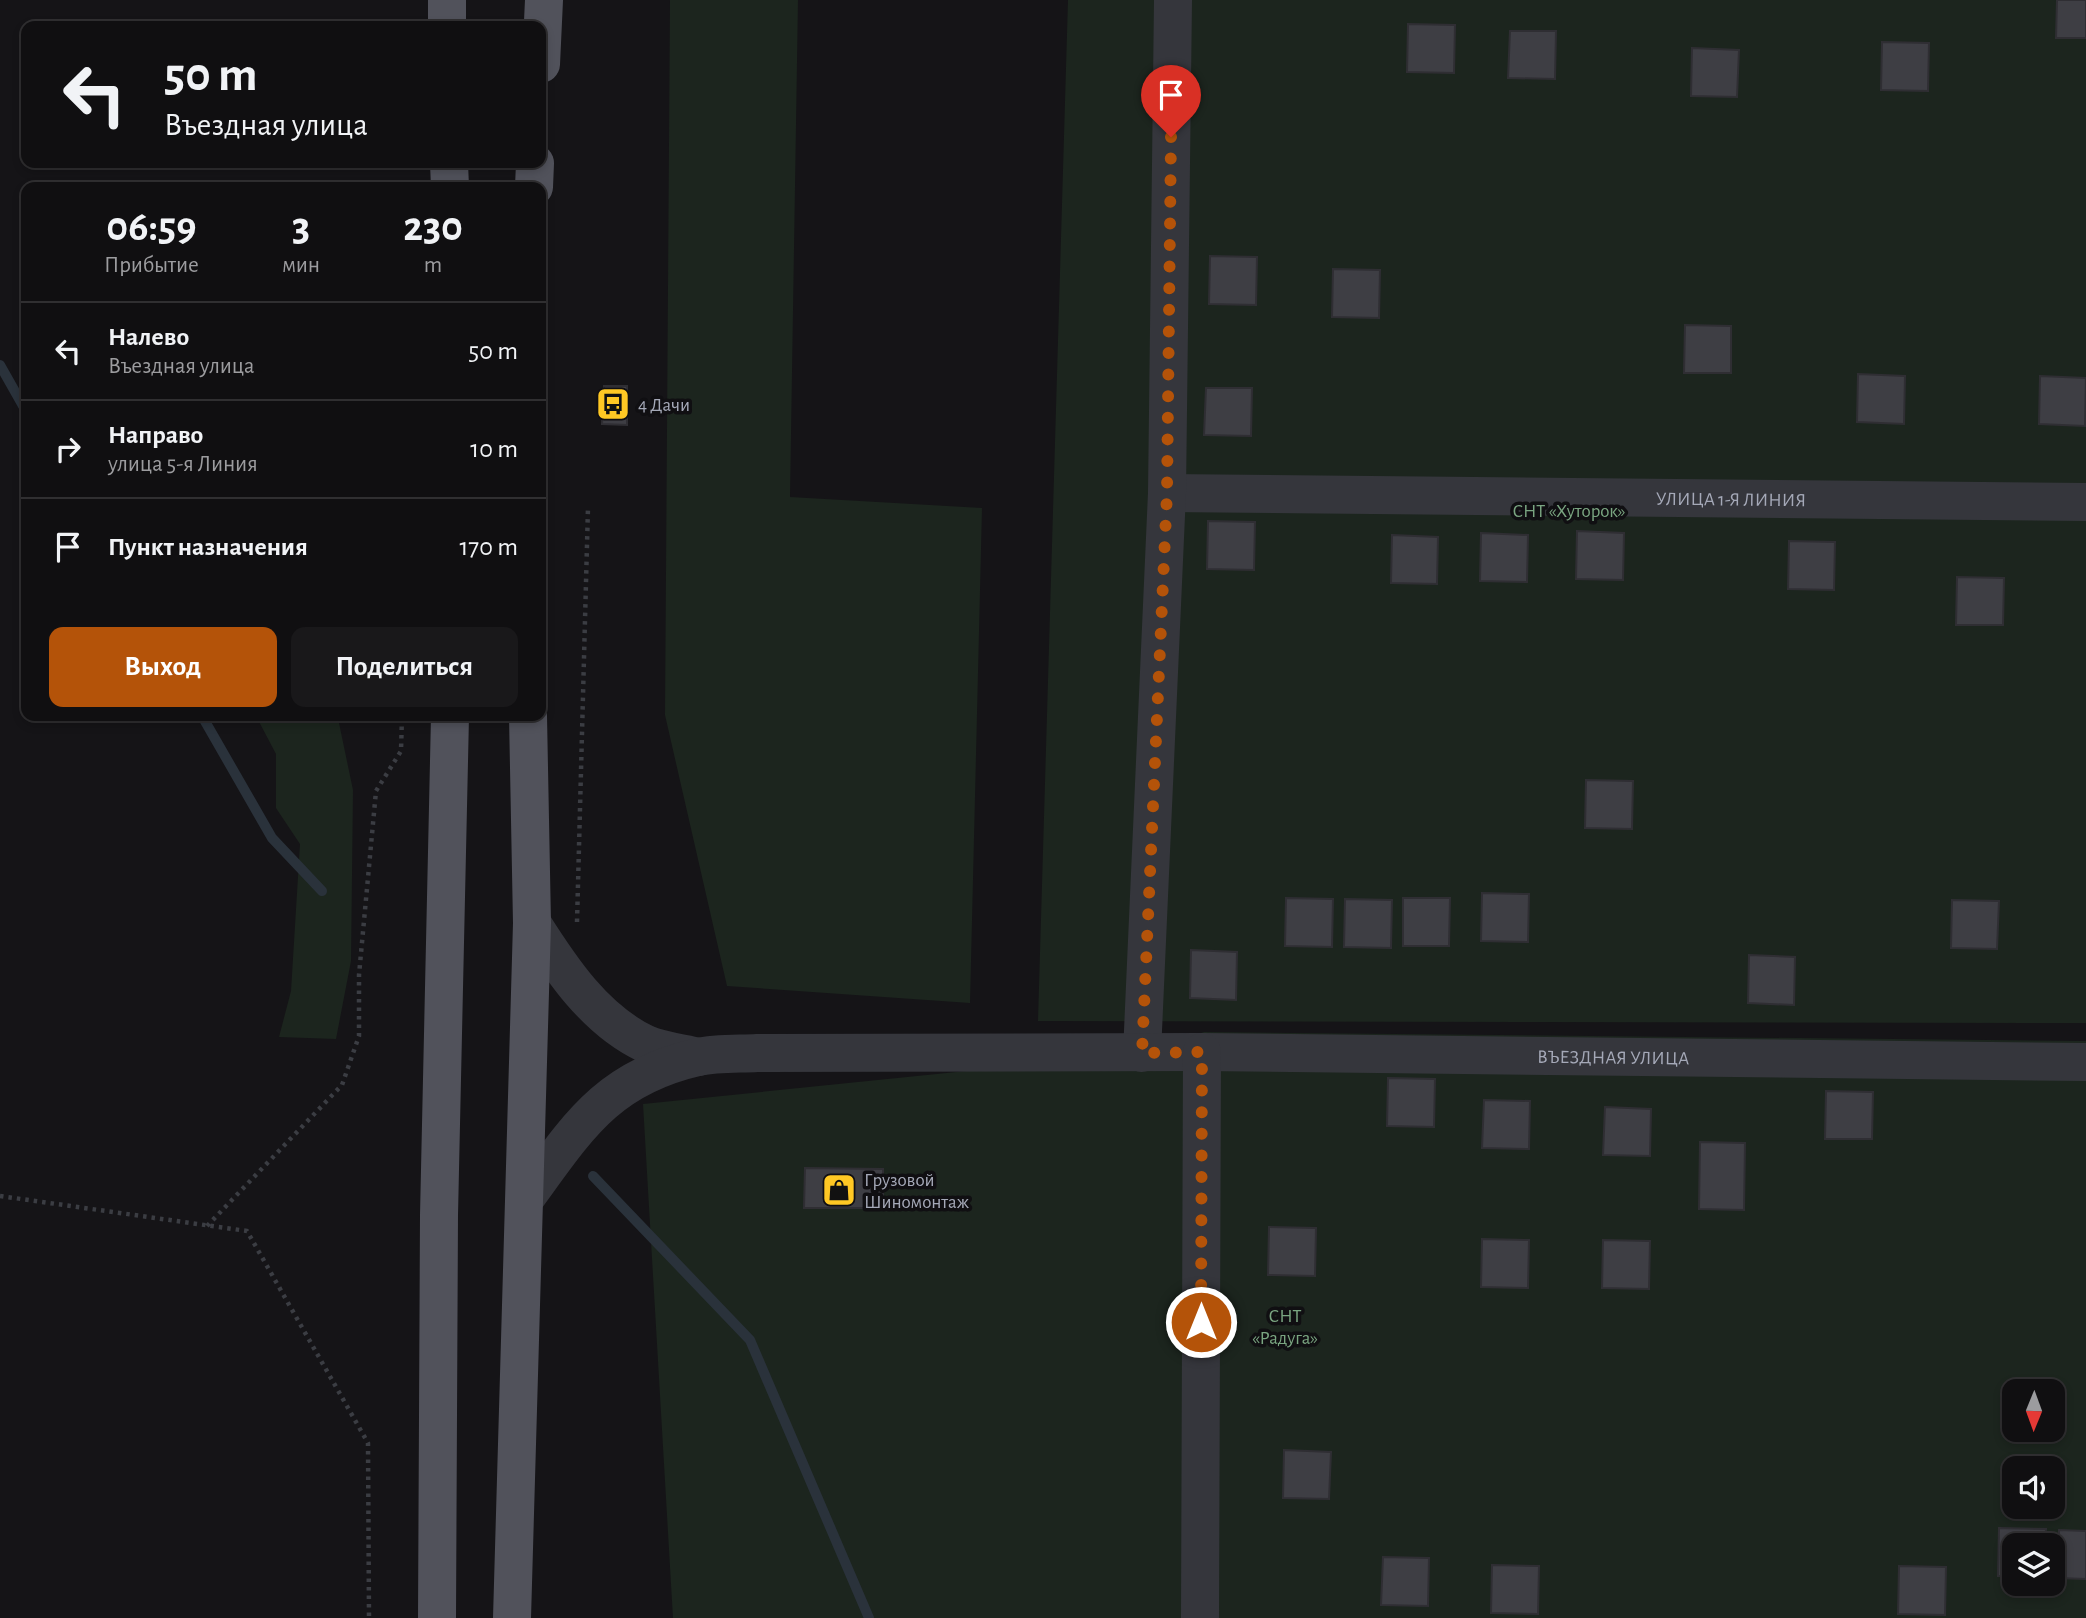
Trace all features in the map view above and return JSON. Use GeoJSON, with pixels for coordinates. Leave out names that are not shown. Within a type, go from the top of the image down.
{"type":"FeatureCollection","features":[{"type":"Feature","properties":{"kind":"main road"},"geometry":{"type":"LineString","coordinates":[[447,0],[447,21]]}},
{"type":"Feature","properties":{"kind":"main road"},"geometry":{"type":"LineString","coordinates":[[543,21],[544,0]]}},
{"type":"Feature","properties":{"kind":"main road"},"geometry":{"type":"LineString","coordinates":[[437,1618],[439,1215],[450,721]]}},
{"type":"Feature","properties":{"kind":"main road"},"geometry":{"type":"LineString","coordinates":[[512,1618],[532,923],[528,721]]}},
{"type":"Feature","properties":{"kind":"street"},"geometry":{"type":"LineString","coordinates":[[1142,1053],[1167,493],[1173,0]]}},
{"type":"Feature","properties":{"kind":"street","name":"УЛИЦА 1-Я ЛИНИЯ"},"geometry":{"type":"LineString","coordinates":[[1167,493],[2086,502]]}},
{"type":"Feature","properties":{"kind":"street"},"geometry":{"type":"LineString","coordinates":[[532,923],[566,978],[610,1019],[647,1044],[699,1057]]}},
{"type":"Feature","properties":{"kind":"street"},"geometry":{"type":"LineString","coordinates":[[1200,1618],[1202,1052]]}},
{"type":"Feature","properties":{"kind":"street","name":"ВЪЕЗДНАЯ УЛИЦА"},"geometry":{"type":"LineString","coordinates":[[699,1057],[757,1053],[1202,1052],[2086,1062]]}},
{"type":"Feature","properties":{"kind":"street"},"geometry":{"type":"LineString","coordinates":[[525,1199],[572,1135],[612,1093],[647,1074],[699,1057]]}},
{"type":"Feature","properties":{"kind":"path"},"geometry":{"type":"LineString","coordinates":[[580,933],[577,921],[588,507]]}},
{"type":"Feature","properties":{"kind":"path"},"geometry":{"type":"LineString","coordinates":[[207,1226],[342,1084],[359,1036],[359,975],[376,791],[401,751],[402,721]]}},
{"type":"Feature","properties":{"kind":"path"},"geometry":{"type":"LineString","coordinates":[[0,1196],[247,1231],[368,1443],[369,1618]]}},
{"type":"Feature","properties":{"kind":"green space"},"geometry":{"type":"Polygon","coordinates":[[[670,0],[798,0],[790,497],[982,508],[970,1003],[727,986],[665,715],[670,0]]]}},
{"type":"Feature","properties":{"kind":"green space","name":"СНТ «Хуторок»"},"geometry":{"type":"Polygon","coordinates":[[[1068,0],[2086,0],[2086,1023],[1038,1021],[1068,0]]]}},
{"type":"Feature","properties":{"kind":"green space"},"geometry":{"type":"Polygon","coordinates":[[[259,721],[338,721],[353,790],[351,961],[336,1039],[279,1037],[291,991],[300,844],[276,808],[276,754],[259,721]]]}},
{"type":"Feature","properties":{"kind":"green space","name":"СНТ «Радуга»"},"geometry":{"type":"Polygon","coordinates":[[[1204,1032],[2086,1041],[2086,1618],[673,1618],[643,1104],[1142,1053],[1204,1032]]]}},
{"type":"Feature","properties":{"kind":"building"},"geometry":{"type":"Polygon","coordinates":[[[2057,0],[2086,0],[2086,38],[2056,38],[2057,0]]]}},
{"type":"Feature","properties":{"kind":"building"},"geometry":{"type":"Polygon","coordinates":[[[1408,24],[1455,25],[1454,73],[1407,72],[1408,24]]]}},
{"type":"Feature","properties":{"kind":"building"},"geometry":{"type":"Polygon","coordinates":[[[1510,31],[1556,31],[1555,79],[1508,78],[1510,31]]]}},
{"type":"Feature","properties":{"kind":"building"},"geometry":{"type":"Polygon","coordinates":[[[1882,42],[1929,43],[1928,91],[1881,90],[1882,42]]]}},
{"type":"Feature","properties":{"kind":"building"},"geometry":{"type":"Polygon","coordinates":[[[1692,48],[1739,50],[1737,97],[1691,96],[1692,48]]]}},
{"type":"Feature","properties":{"kind":"building"},"geometry":{"type":"Polygon","coordinates":[[[1210,256],[1257,257],[1256,305],[1209,304],[1210,256]]]}},
{"type":"Feature","properties":{"kind":"building"},"geometry":{"type":"Polygon","coordinates":[[[1333,269],[1380,270],[1379,318],[1332,317],[1333,269]]]}},
{"type":"Feature","properties":{"kind":"building"},"geometry":{"type":"Polygon","coordinates":[[[1685,325],[1731,326],[1731,373],[1684,373],[1685,325]]]}},
{"type":"Feature","properties":{"kind":"building"},"geometry":{"type":"Polygon","coordinates":[[[1858,374],[1905,376],[1904,424],[1857,422],[1858,374]]]}},
{"type":"Feature","properties":{"kind":"building"},"geometry":{"type":"Polygon","coordinates":[[[2040,376],[2086,378],[2085,426],[2039,424],[2040,376]]]}},
{"type":"Feature","properties":{"kind":"building"},"geometry":{"type":"Polygon","coordinates":[[[604,386],[627,386],[627,425],[602,424],[604,386]]]}},
{"type":"Feature","properties":{"kind":"building"},"geometry":{"type":"Polygon","coordinates":[[[1206,388],[1252,388],[1251,436],[1204,435],[1206,388]]]}},
{"type":"Feature","properties":{"kind":"building"},"geometry":{"type":"Polygon","coordinates":[[[1208,521],[1255,522],[1254,570],[1207,569],[1208,521]]]}},
{"type":"Feature","properties":{"kind":"building"},"geometry":{"type":"Polygon","coordinates":[[[1577,531],[1624,533],[1623,580],[1576,579],[1577,531]]]}},
{"type":"Feature","properties":{"kind":"building"},"geometry":{"type":"Polygon","coordinates":[[[1481,533],[1528,535],[1527,582],[1480,581],[1481,533]]]}},
{"type":"Feature","properties":{"kind":"building"},"geometry":{"type":"Polygon","coordinates":[[[1392,535],[1438,537],[1437,584],[1391,583],[1392,535]]]}},
{"type":"Feature","properties":{"kind":"building"},"geometry":{"type":"Polygon","coordinates":[[[1789,541],[1835,542],[1834,590],[1788,589],[1789,541]]]}},
{"type":"Feature","properties":{"kind":"building"},"geometry":{"type":"Polygon","coordinates":[[[1957,577],[2004,578],[2003,625],[1956,625],[1957,577]]]}},
{"type":"Feature","properties":{"kind":"building"},"geometry":{"type":"Polygon","coordinates":[[[1586,780],[1633,781],[1632,829],[1585,828],[1586,780]]]}},
{"type":"Feature","properties":{"kind":"building"},"geometry":{"type":"Polygon","coordinates":[[[1482,893],[1529,894],[1528,942],[1481,941],[1482,893]]]}},
{"type":"Feature","properties":{"kind":"building"},"geometry":{"type":"Polygon","coordinates":[[[1286,898],[1333,899],[1332,947],[1285,946],[1286,898]]]}},
{"type":"Feature","properties":{"kind":"building"},"geometry":{"type":"Polygon","coordinates":[[[1403,898],[1450,898],[1449,946],[1403,946],[1403,898]]]}},
{"type":"Feature","properties":{"kind":"building"},"geometry":{"type":"Polygon","coordinates":[[[1345,899],[1392,900],[1391,948],[1344,947],[1345,899]]]}},
{"type":"Feature","properties":{"kind":"building"},"geometry":{"type":"Polygon","coordinates":[[[1952,900],[1999,901],[1997,949],[1951,948],[1952,900]]]}},
{"type":"Feature","properties":{"kind":"building"},"geometry":{"type":"Polygon","coordinates":[[[1191,950],[1237,952],[1236,1000],[1190,998],[1191,950]]]}},
{"type":"Feature","properties":{"kind":"building"},"geometry":{"type":"Polygon","coordinates":[[[1749,955],[1795,957],[1794,1005],[1748,1003],[1749,955]]]}},
{"type":"Feature","properties":{"kind":"building"},"geometry":{"type":"Polygon","coordinates":[[[1388,1078],[1435,1079],[1434,1127],[1387,1126],[1388,1078]]]}},
{"type":"Feature","properties":{"kind":"building"},"geometry":{"type":"Polygon","coordinates":[[[1826,1091],[1873,1092],[1872,1139],[1825,1139],[1826,1091]]]}},
{"type":"Feature","properties":{"kind":"building"},"geometry":{"type":"Polygon","coordinates":[[[1484,1100],[1530,1101],[1529,1149],[1482,1148],[1484,1100]]]}},
{"type":"Feature","properties":{"kind":"building"},"geometry":{"type":"Polygon","coordinates":[[[1605,1107],[1651,1109],[1650,1156],[1603,1155],[1605,1107]]]}},
{"type":"Feature","properties":{"kind":"building"},"geometry":{"type":"Polygon","coordinates":[[[1700,1142],[1745,1143],[1744,1210],[1699,1209],[1700,1142]]]}},
{"type":"Feature","properties":{"kind":"building"},"geometry":{"type":"Polygon","coordinates":[[[805,1168],[883,1169],[883,1208],[804,1208],[805,1168]]]}},
{"type":"Feature","properties":{"kind":"building"},"geometry":{"type":"Polygon","coordinates":[[[1269,1227],[1316,1228],[1315,1276],[1268,1275],[1269,1227]]]}},
{"type":"Feature","properties":{"kind":"building"},"geometry":{"type":"Polygon","coordinates":[[[1482,1239],[1529,1240],[1528,1288],[1481,1287],[1482,1239]]]}},
{"type":"Feature","properties":{"kind":"building"},"geometry":{"type":"Polygon","coordinates":[[[1603,1240],[1650,1241],[1649,1289],[1602,1288],[1603,1240]]]}},
{"type":"Feature","properties":{"kind":"building"},"geometry":{"type":"Polygon","coordinates":[[[1284,1450],[1331,1452],[1329,1499],[1283,1498],[1284,1450]]]}},
{"type":"Feature","properties":{"kind":"building"},"geometry":{"type":"Polygon","coordinates":[[[1999,1528],[2046,1529],[2046,1533],[2002,1533],[2002,1576],[1998,1576],[1999,1528]]]}},
{"type":"Feature","properties":{"kind":"building"},"geometry":{"type":"Polygon","coordinates":[[[2059,1530],[2086,1531],[2086,1579],[2065,1578],[2065,1533],[2059,1533],[2059,1530]]]}},
{"type":"Feature","properties":{"kind":"building"},"geometry":{"type":"Polygon","coordinates":[[[1383,1557],[1429,1558],[1428,1606],[1381,1605],[1383,1557]]]}},
{"type":"Feature","properties":{"kind":"building"},"geometry":{"type":"Polygon","coordinates":[[[1492,1565],[1539,1566],[1538,1614],[1491,1613],[1492,1565]]]}},
{"type":"Feature","properties":{"kind":"building"},"geometry":{"type":"Polygon","coordinates":[[[1899,1566],[1946,1567],[1945,1615],[1898,1614],[1899,1566]]]}},
{"type":"Feature","properties":{"kind":"waterway"},"geometry":{"type":"LineString","coordinates":[[0,365],[21,402]]}},
{"type":"Feature","properties":{"kind":"waterway"},"geometry":{"type":"LineString","coordinates":[[205,721],[272,838],[322,891]]}},
{"type":"Feature","properties":{"kind":"waterway"},"geometry":{"type":"LineString","coordinates":[[593,1176],[750,1340],[869,1618]]}},
{"type":"Feature","properties":{"kind":"place","name":"4 Дачи"},"geometry":{"type":"Point","coordinates":[613,404]}},
{"type":"Feature","properties":{"kind":"place","name":"Грузовой Шиномонтаж"},"geometry":{"type":"Point","coordinates":[839,1190]}},
{"type":"Feature","properties":{"kind":"route"},"geometry":{"type":"LineString","coordinates":[[1171,137],[1167,493],[1142,1053],[1202,1052],[1201,1322]]}}]}
